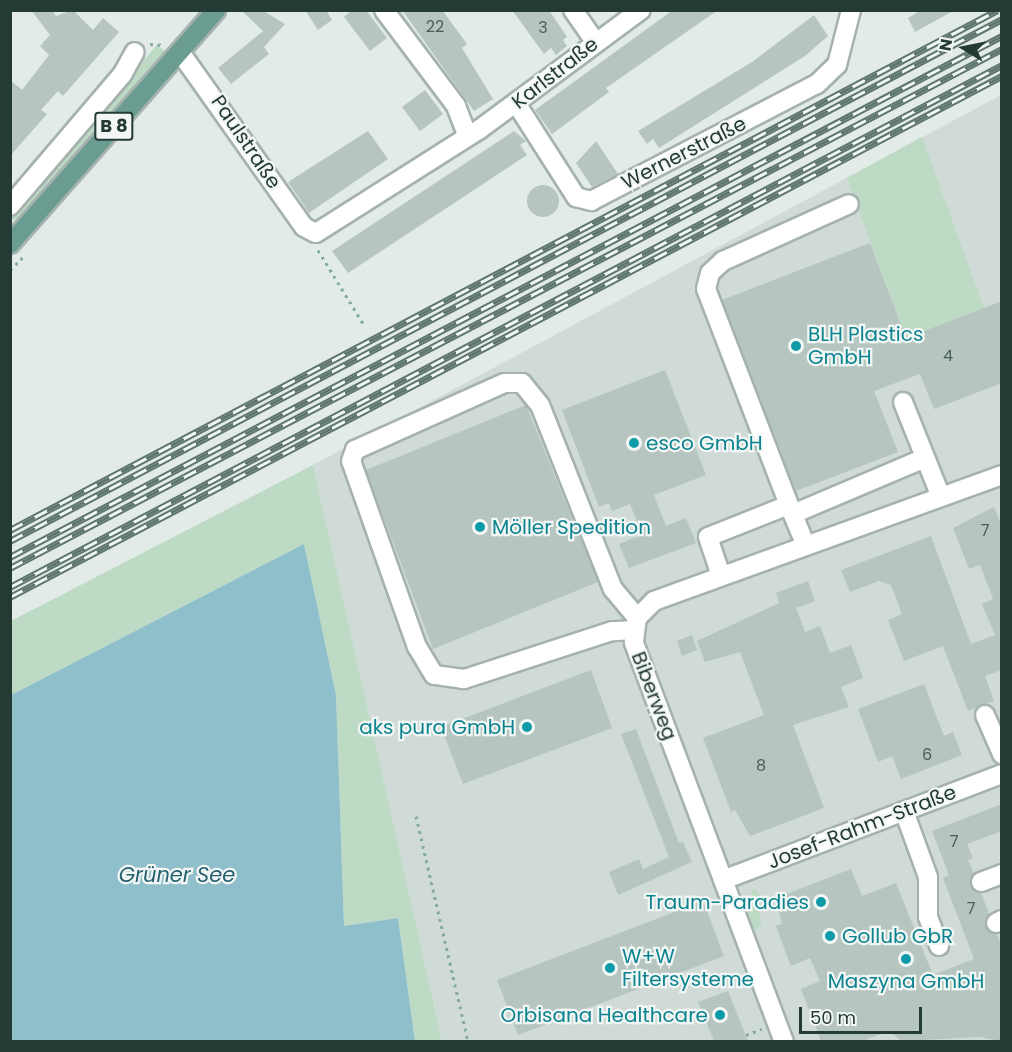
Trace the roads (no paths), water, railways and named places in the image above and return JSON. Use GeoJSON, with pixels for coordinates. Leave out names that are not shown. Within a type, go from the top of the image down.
{"type":"FeatureCollection","features":[{"type":"Feature","properties":{"kind":"main road","name":"B 8"},"geometry":{"type":"LineString","coordinates":[[11,242],[216,10]]}},
{"type":"Feature","properties":{"kind":"street"},"geometry":{"type":"LineString","coordinates":[[384,10],[456,106],[467,134]]}},
{"type":"Feature","properties":{"kind":"street"},"geometry":{"type":"LineString","coordinates":[[573,10],[595,41]]}},
{"type":"Feature","properties":{"kind":"street","name":"Karlstraße"},"geometry":{"type":"LineString","coordinates":[[310,234],[516,103],[595,41],[641,10]]}},
{"type":"Feature","properties":{"kind":"street","name":"Wernerstraße"},"geometry":{"type":"LineString","coordinates":[[516,103],[576,197],[591,201],[817,84],[837,64],[851,10]]}},
{"type":"Feature","properties":{"kind":"street"},"geometry":{"type":"LineString","coordinates":[[10,206],[122,75],[135,52]]}},
{"type":"Feature","properties":{"kind":"street","name":"Paulstraße"},"geometry":{"type":"LineString","coordinates":[[180,52],[310,234]]}},
{"type":"Feature","properties":{"kind":"street"},"geometry":{"type":"LineString","coordinates":[[806,546],[706,289],[710,273],[723,261],[849,204]]}},
{"type":"Feature","properties":{"kind":"street"},"geometry":{"type":"LineString","coordinates":[[635,624],[612,589],[540,405],[522,383],[504,383],[355,450],[351,461],[413,636],[434,675],[464,679],[635,624],[654,601],[1002,475]]}},
{"type":"Feature","properties":{"kind":"street"},"geometry":{"type":"LineString","coordinates":[[903,402],[941,497]]}},
{"type":"Feature","properties":{"kind":"street"},"geometry":{"type":"LineString","coordinates":[[721,576],[708,537],[791,509],[926,458]]}},
{"type":"Feature","properties":{"kind":"street","name":"Biberweg"},"geometry":{"type":"LineString","coordinates":[[635,624],[723,880],[784,1041]]}},
{"type":"Feature","properties":{"kind":"street"},"geometry":{"type":"LineString","coordinates":[[985,715],[1002,754]]}},
{"type":"Feature","properties":{"kind":"street","name":"Josef-Rahm-Straße"},"geometry":{"type":"LineString","coordinates":[[723,880],[1002,774]]}},
{"type":"Feature","properties":{"kind":"street"},"geometry":{"type":"LineString","coordinates":[[904,811],[928,876],[928,917],[939,946]]}},
{"type":"Feature","properties":{"kind":"street"},"geometry":{"type":"LineString","coordinates":[[981,882],[1002,874]]}},
{"type":"Feature","properties":{"kind":"water","name":"Grüner See"},"geometry":{"type":"Polygon","coordinates":[[[304,544],[336,695],[344,926],[398,918],[415,1041],[11,1041],[11,695],[304,544]]]}},
{"type":"Feature","properties":{"kind":"railway"},"geometry":{"type":"LineString","coordinates":[[10,530],[998,10]]}},
{"type":"Feature","properties":{"kind":"railway"},"geometry":{"type":"LineString","coordinates":[[10,541],[1002,19]]}},
{"type":"Feature","properties":{"kind":"railway"},"geometry":{"type":"LineString","coordinates":[[10,557],[1002,36]]}},
{"type":"Feature","properties":{"kind":"railway"},"geometry":{"type":"LineString","coordinates":[[10,568],[1002,49]]}},
{"type":"Feature","properties":{"kind":"railway"},"geometry":{"type":"LineString","coordinates":[[10,587],[1002,65]]}},
{"type":"Feature","properties":{"kind":"railway"},"geometry":{"type":"LineString","coordinates":[[10,597],[1002,76]]}},
{"type":"Feature","properties":{"kind":"place","name":"BLH Plastics GmbH"},"geometry":{"type":"Point","coordinates":[796,346]}},
{"type":"Feature","properties":{"kind":"place","name":"esco GmbH"},"geometry":{"type":"Point","coordinates":[634,443]}},
{"type":"Feature","properties":{"kind":"place","name":"Möller Spedition"},"geometry":{"type":"Point","coordinates":[480,527]}},
{"type":"Feature","properties":{"kind":"place","name":"aks pura GmbH"},"geometry":{"type":"Point","coordinates":[527,727]}},
{"type":"Feature","properties":{"kind":"place","name":"Traum-Paradies"},"geometry":{"type":"Point","coordinates":[821,902]}},
{"type":"Feature","properties":{"kind":"place","name":"Gollub GbR"},"geometry":{"type":"Point","coordinates":[830,936]}},
{"type":"Feature","properties":{"kind":"place","name":"Maszyna GmbH"},"geometry":{"type":"Point","coordinates":[906,959]}},
{"type":"Feature","properties":{"kind":"place","name":"W+W Filtersysteme"},"geometry":{"type":"Point","coordinates":[610,968]}},
{"type":"Feature","properties":{"kind":"place","name":"Orbisana Healthcare"},"geometry":{"type":"Point","coordinates":[720,1015]}}]}
